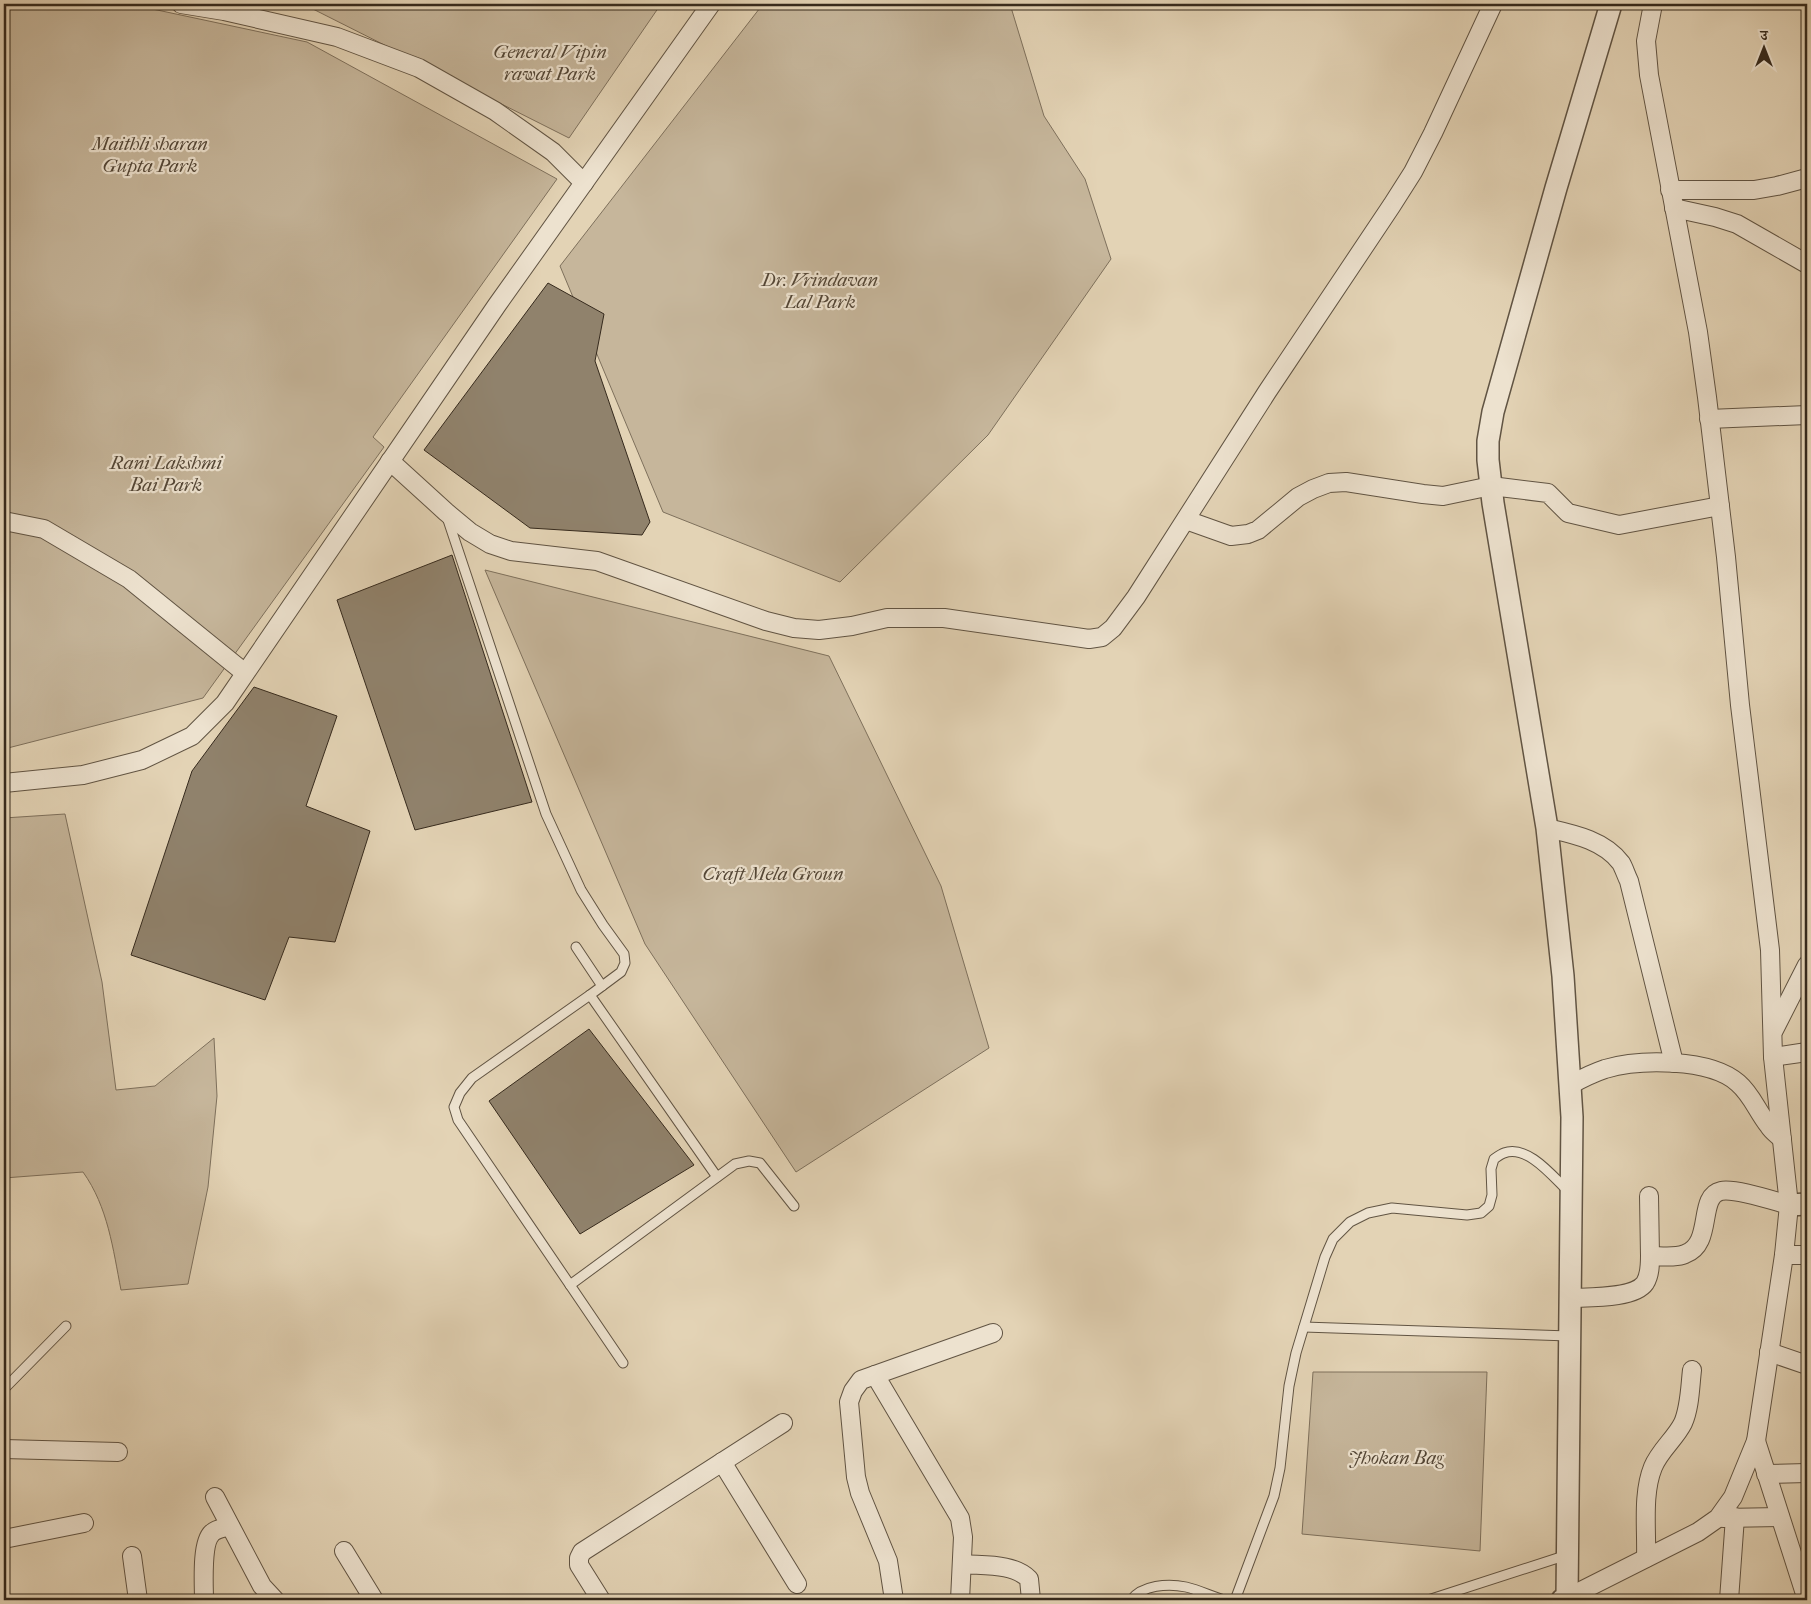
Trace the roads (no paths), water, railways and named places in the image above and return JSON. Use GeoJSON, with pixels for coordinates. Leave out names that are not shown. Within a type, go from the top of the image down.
{"type":"FeatureCollection","features":[{"type":"Feature","properties":{"kind":"street"},"geometry":{"type":"LineString","coordinates":[[182,4],[224,11],[337,37],[419,68],[495,111],[553,152],[584,183]]}},
{"type":"Feature","properties":{"kind":"street"},"geometry":{"type":"LineString","coordinates":[[4,783],[83,775],[142,760],[192,736],[225,703],[496,305],[711,4]]}},
{"type":"Feature","properties":{"kind":"street"},"geometry":{"type":"LineString","coordinates":[[390,462],[470,532],[490,544],[511,551],[596,562],[766,621],[794,628],[819,630],[852,626],[887,618],[944,618],[1089,639],[1102,636],[1113,628],[1136,597],[1267,392],[1413,172],[1493,4]]}},
{"type":"Feature","properties":{"kind":"street"},"geometry":{"type":"LineString","coordinates":[[1564,1599],[1567,1555],[1572,1117],[1563,976],[1546,828],[1491,486],[1488,441],[1493,412],[1556,188],[1611,4]]}},
{"type":"Feature","properties":{"kind":"street"},"geometry":{"type":"LineString","coordinates":[[1653,4],[1646,41],[1649,75],[1698,332],[1720,506],[1740,706],[1770,950],[1773,1056],[1782,1139],[1798,1204],[1784,1255],[1756,1441],[1726,1518],[1730,1600]]}},
{"type":"Feature","properties":{"kind":"street"},"geometry":{"type":"LineString","coordinates":[[1670,190],[1754,190],[1807,178]]}},
{"type":"Feature","properties":{"kind":"street"},"geometry":{"type":"LineString","coordinates":[[1674,208],[1715,216],[1737,224],[1807,264]]}},
{"type":"Feature","properties":{"kind":"street"},"geometry":{"type":"LineString","coordinates":[[1709,419],[1807,415]]}},
{"type":"Feature","properties":{"kind":"street"},"geometry":{"type":"LineString","coordinates":[[1186,520],[1231,536],[1248,534],[1258,530],[1298,497],[1313,489],[1329,483],[1346,482],[1443,496],[1491,486],[1548,493],[1568,513],[1619,525],[1720,506]]}},
{"type":"Feature","properties":{"kind":"street"},"geometry":{"type":"LineString","coordinates":[[4,521],[44,529],[129,579],[246,673]]}},
{"type":"Feature","properties":{"kind":"street"},"geometry":{"type":"LineString","coordinates":[[1546,828],[1584,837],[1609,851],[1621,864],[1629,881],[1674,1063]]}},
{"type":"Feature","properties":{"kind":"street"},"geometry":{"type":"LineString","coordinates":[[1773,1033],[1807,965]]}},
{"type":"Feature","properties":{"kind":"street"},"geometry":{"type":"LineString","coordinates":[[1773,1056],[1807,1052]]}},
{"type":"Feature","properties":{"kind":"street"},"geometry":{"type":"LineString","coordinates":[[1570,1085],[1603,1070],[1622,1065],[1674,1063],[1718,1071],[1736,1081],[1749,1094],[1769,1126],[1782,1139]]}},
{"type":"Feature","properties":{"kind":"street"},"geometry":{"type":"LineString","coordinates":[[1650,1256],[1684,1255],[1694,1250],[1701,1241],[1712,1197],[1719,1191],[1730,1190],[1798,1204]]}},
{"type":"Feature","properties":{"kind":"street"},"geometry":{"type":"LineString","coordinates":[[1570,1298],[1628,1293],[1638,1289],[1645,1283],[1649,1273],[1650,1256],[1649,1196]]}},
{"type":"Feature","properties":{"kind":"street"},"geometry":{"type":"LineString","coordinates":[[1784,1255],[1807,1255]]}},
{"type":"Feature","properties":{"kind":"street"},"geometry":{"type":"LineString","coordinates":[[894,1600],[888,1561],[860,1493],[856,1477],[849,1402],[853,1391],[861,1380],[993,1333]]}},
{"type":"Feature","properties":{"kind":"street"},"geometry":{"type":"LineString","coordinates":[[1769,1352],[1807,1365]]}},
{"type":"Feature","properties":{"kind":"street"},"geometry":{"type":"LineString","coordinates":[[1646,1558],[1647,1499],[1652,1468],[1658,1456],[1682,1425],[1687,1413],[1692,1370]]}},
{"type":"Feature","properties":{"kind":"street"},"geometry":{"type":"LineString","coordinates":[[875,1375],[960,1518],[963,1537],[960,1600]]}},
{"type":"Feature","properties":{"kind":"street"},"geometry":{"type":"LineString","coordinates":[[602,1600],[579,1565],[579,1558],[582,1552],[783,1423]]}},
{"type":"Feature","properties":{"kind":"street"},"geometry":{"type":"LineString","coordinates":[[1756,1441],[1807,1600]]}},
{"type":"Feature","properties":{"kind":"street"},"geometry":{"type":"LineString","coordinates":[[4,1449],[118,1452]]}},
{"type":"Feature","properties":{"kind":"street"},"geometry":{"type":"LineString","coordinates":[[722,1462],[797,1584]]}},
{"type":"Feature","properties":{"kind":"street"},"geometry":{"type":"LineString","coordinates":[[1766,1474],[1807,1473]]}},
{"type":"Feature","properties":{"kind":"street"},"geometry":{"type":"LineString","coordinates":[[215,1496],[262,1586],[275,1600]]}},
{"type":"Feature","properties":{"kind":"street"},"geometry":{"type":"LineString","coordinates":[[1564,1599],[1726,1518],[1780,1516]]}},
{"type":"Feature","properties":{"kind":"street"},"geometry":{"type":"LineString","coordinates":[[4,1539],[84,1524]]}},
{"type":"Feature","properties":{"kind":"street"},"geometry":{"type":"LineString","coordinates":[[204,1600],[206,1543],[210,1534],[230,1526]]}},
{"type":"Feature","properties":{"kind":"street"},"geometry":{"type":"LineString","coordinates":[[344,1551],[374,1600]]}},
{"type":"Feature","properties":{"kind":"street"},"geometry":{"type":"LineString","coordinates":[[132,1556],[138,1600]]}},
{"type":"Feature","properties":{"kind":"street"},"geometry":{"type":"LineString","coordinates":[[962,1564],[1011,1569],[1022,1572],[1029,1579],[1031,1600]]}},
{"type":"Feature","properties":{"kind":"lane"},"geometry":{"type":"LineString","coordinates":[[446,512],[546,814],[581,890],[603,926],[624,954],[625,964],[621,972],[472,1078],[460,1093],[454,1107],[458,1120],[623,1363]]}},
{"type":"Feature","properties":{"kind":"lane"},"geometry":{"type":"LineString","coordinates":[[576,947],[602,986]]}},
{"type":"Feature","properties":{"kind":"lane"},"geometry":{"type":"LineString","coordinates":[[590,995],[717,1177]]}},
{"type":"Feature","properties":{"kind":"lane"},"geometry":{"type":"LineString","coordinates":[[1235,1600],[1274,1496],[1280,1468],[1289,1386],[1325,1256],[1333,1239],[1350,1222],[1368,1213],[1392,1208],[1467,1215],[1481,1213],[1489,1206],[1492,1195],[1491,1169],[1494,1159],[1506,1152],[1519,1153],[1536,1160],[1571,1194]]}},
{"type":"Feature","properties":{"kind":"lane"},"geometry":{"type":"LineString","coordinates":[[570,1285],[735,1164],[749,1161],[760,1164],[794,1206]]}},
{"type":"Feature","properties":{"kind":"lane"},"geometry":{"type":"LineString","coordinates":[[4,1388],[66,1326]]}},
{"type":"Feature","properties":{"kind":"lane"},"geometry":{"type":"LineString","coordinates":[[1304,1327],[1570,1336]]}},
{"type":"Feature","properties":{"kind":"lane"},"geometry":{"type":"LineString","coordinates":[[1428,1600],[1567,1555]]}},
{"type":"Feature","properties":{"kind":"lane"},"geometry":{"type":"LineString","coordinates":[[1131,1600],[1136,1593],[1155,1586],[1185,1586],[1224,1600]]}},
{"type":"Feature","properties":{"kind":"park label","name":"General Vipin rawat Park"},"geometry":{"type":"Point","coordinates":[550,63]}},
{"type":"Feature","properties":{"kind":"park label","name":"Maithli sharan Gupta Park"},"geometry":{"type":"Point","coordinates":[150,155]}},
{"type":"Feature","properties":{"kind":"park label","name":"Dr. Vrindavan Lal Park"},"geometry":{"type":"Point","coordinates":[820,291]}},
{"type":"Feature","properties":{"kind":"park label","name":"Rani Lakshmi Bai Park"},"geometry":{"type":"Point","coordinates":[166,474]}},
{"type":"Feature","properties":{"kind":"park label","name":"Craft Mela Groun"},"geometry":{"type":"Point","coordinates":[773,874]}},
{"type":"Feature","properties":{"kind":"park label","name":"Jhokan Bag"},"geometry":{"type":"Point","coordinates":[1396,1458]}}]}
